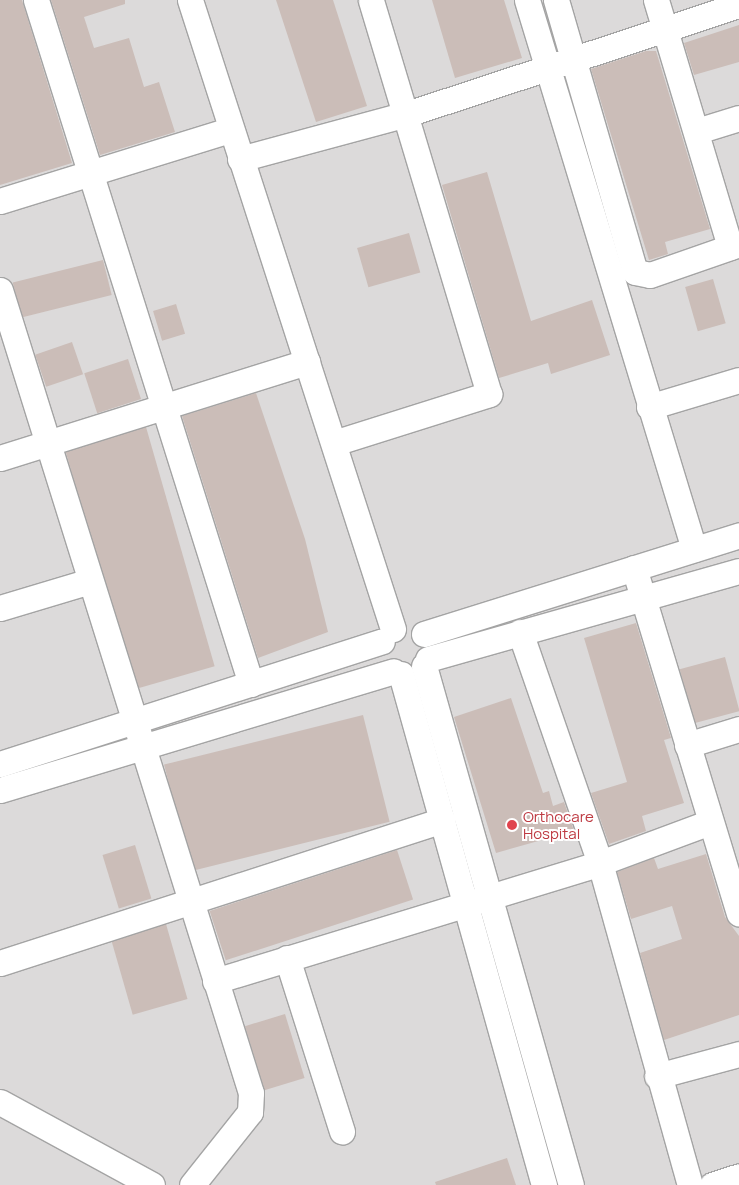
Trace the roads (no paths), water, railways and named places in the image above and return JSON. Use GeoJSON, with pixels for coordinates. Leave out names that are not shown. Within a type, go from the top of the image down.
{"type":"FeatureCollection","features":[{"type":"Feature","properties":{"kind":"street"},"geometry":{"type":"LineString","coordinates":[[36,0],[94,173],[251,684]]}},
{"type":"Feature","properties":{"kind":"street"},"geometry":{"type":"LineString","coordinates":[[190,0],[230,130],[334,443],[388,635],[382,658],[397,673],[442,820],[476,897],[571,1185]]}},
{"type":"Feature","properties":{"kind":"street"},"geometry":{"type":"LineString","coordinates":[[334,443],[489,394],[408,114],[371,0]]}},
{"type":"Feature","properties":{"kind":"street"},"geometry":{"type":"LineString","coordinates":[[527,0],[649,407],[694,549]]}},
{"type":"Feature","properties":{"kind":"street"},"geometry":{"type":"LineString","coordinates":[[556,0],[634,272],[650,275],[734,246],[656,0]]}},
{"type":"Feature","properties":{"kind":"street"},"geometry":{"type":"LineString","coordinates":[[240,160],[408,114],[547,66],[739,5]]}},
{"type":"Feature","properties":{"kind":"street"},"geometry":{"type":"LineString","coordinates":[[697,131],[739,118]]}},
{"type":"Feature","properties":{"kind":"street"},"geometry":{"type":"LineString","coordinates":[[0,201],[230,130]]}},
{"type":"Feature","properties":{"kind":"street"},"geometry":{"type":"LineString","coordinates":[[0,290],[4,319],[48,444],[253,1104],[192,1185]]}},
{"type":"Feature","properties":{"kind":"street"},"geometry":{"type":"LineString","coordinates":[[0,458],[167,408],[307,362]]}},
{"type":"Feature","properties":{"kind":"street"},"geometry":{"type":"LineString","coordinates":[[649,407],[739,380]]}},
{"type":"Feature","properties":{"kind":"street"},"geometry":{"type":"LineString","coordinates":[[0,764],[251,684],[410,626],[424,634],[739,535]]}},
{"type":"Feature","properties":{"kind":"street"},"geometry":{"type":"LineString","coordinates":[[634,568],[739,913]]}},
{"type":"Feature","properties":{"kind":"street"},"geometry":{"type":"LineString","coordinates":[[0,790],[142,745],[397,673],[520,632],[739,570]]}},
{"type":"Feature","properties":{"kind":"street"},"geometry":{"type":"LineString","coordinates":[[0,608],[90,581]]}},
{"type":"Feature","properties":{"kind":"street"},"geometry":{"type":"LineString","coordinates":[[520,632],[600,863],[657,1076],[690,1185]]}},
{"type":"Feature","properties":{"kind":"street"},"geometry":{"type":"LineString","coordinates":[[424,634],[426,662],[476,897],[544,1185]]}},
{"type":"Feature","properties":{"kind":"street"},"geometry":{"type":"LineString","coordinates":[[687,745],[739,729]]}},
{"type":"Feature","properties":{"kind":"street"},"geometry":{"type":"LineString","coordinates":[[0,963],[442,820]]}},
{"type":"Feature","properties":{"kind":"street"},"geometry":{"type":"LineString","coordinates":[[215,981],[476,897],[600,863],[710,822]]}},
{"type":"Feature","properties":{"kind":"street"},"geometry":{"type":"LineString","coordinates":[[288,958],[342,1131]]}},
{"type":"Feature","properties":{"kind":"street"},"geometry":{"type":"LineString","coordinates":[[657,1076],[739,1054]]}},
{"type":"Feature","properties":{"kind":"street"},"geometry":{"type":"LineString","coordinates":[[0,1102],[152,1185]]}},
{"type":"Feature","properties":{"kind":"street"},"geometry":{"type":"LineString","coordinates":[[712,1185],[739,1176]]}},
{"type":"Feature","properties":{"kind":"place","name":"Orthocare Hospital"},"geometry":{"type":"Point","coordinates":[512,825]}}]}
